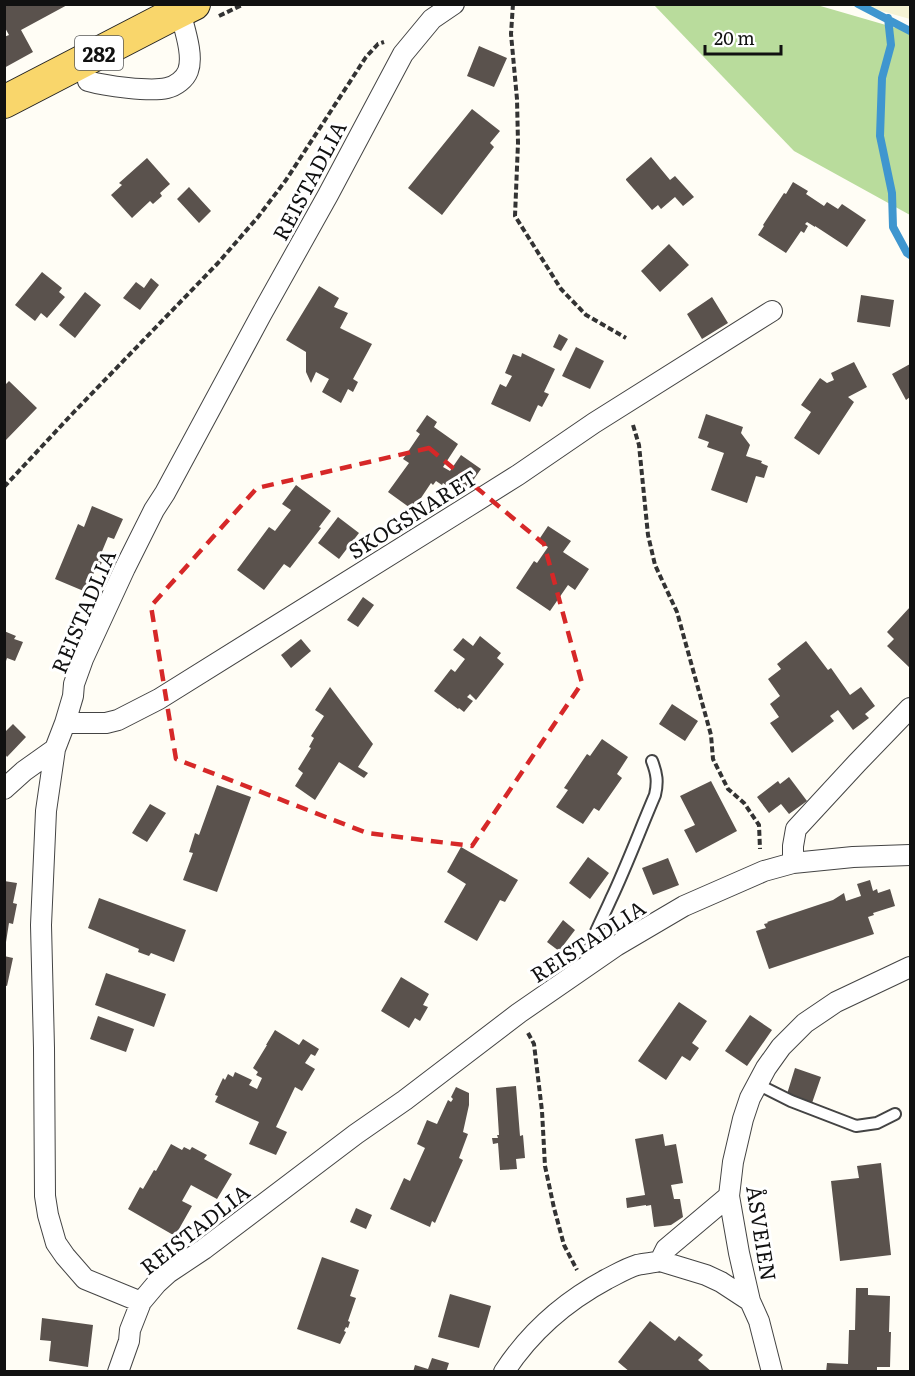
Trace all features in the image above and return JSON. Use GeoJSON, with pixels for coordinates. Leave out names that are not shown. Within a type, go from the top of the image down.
{"type":"FeatureCollection","features":[{"type":"Feature","properties":{"kind":"main road","name":"282"},"geometry":{"type":"LineString","coordinates":[[4,102],[187,8]]}},
{"type":"Feature","properties":{"kind":"street","name":"REISTADLIA"},"geometry":{"type":"LineString","coordinates":[[454,4],[432,19],[402,54],[328,195],[154,510],[125,568],[74,684],[73,696],[56,749],[46,811],[41,926],[45,1196],[56,1243],[86,1279],[141,1302],[168,1273],[204,1249],[519,1013],[616,946],[684,906],[764,871],[793,863],[853,857],[910,855]]}},
{"type":"Feature","properties":{"kind":"street"},"geometry":{"type":"LineString","coordinates":[[88,81],[100,85],[154,90],[169,88],[183,80],[189,70],[187,8]]}},
{"type":"Feature","properties":{"kind":"street","name":"SKOGSNARET"},"geometry":{"type":"LineString","coordinates":[[65,723],[106,723],[118,720],[159,699],[484,496],[772,311]]}},
{"type":"Feature","properties":{"kind":"street"},"geometry":{"type":"LineString","coordinates":[[793,863],[796,829],[910,708]]}},
{"type":"Feature","properties":{"kind":"street"},"geometry":{"type":"LineString","coordinates":[[4,789],[24,771],[56,749]]}},
{"type":"Feature","properties":{"kind":"street","name":"ÅSVEIEN"},"geometry":{"type":"LineString","coordinates":[[772,1371],[759,1321],[750,1301],[729,1196],[742,1119],[766,1068],[781,1047],[805,1023],[836,1002],[910,967]]}},
{"type":"Feature","properties":{"kind":"street"},"geometry":{"type":"LineString","coordinates":[[660,1261],[666,1249],[729,1196]]}},
{"type":"Feature","properties":{"kind":"street"},"geometry":{"type":"LineString","coordinates":[[504,1371],[535,1333],[557,1311],[587,1290],[637,1265],[660,1261],[706,1275],[722,1282],[750,1301]]}},
{"type":"Feature","properties":{"kind":"street"},"geometry":{"type":"LineString","coordinates":[[118,1371],[141,1302]]}},
{"type":"Feature","properties":{"kind":"lane"},"geometry":{"type":"LineString","coordinates":[[585,968],[594,935],[655,795],[658,785],[652,761]]}},
{"type":"Feature","properties":{"kind":"lane"},"geometry":{"type":"LineString","coordinates":[[757,1084],[791,1101],[856,1126],[877,1123],[895,1114]]}},
{"type":"Feature","properties":{"kind":"path"},"geometry":{"type":"LineString","coordinates":[[513,4],[511,34],[518,143],[515,216],[561,289],[586,315],[626,338]]}},
{"type":"Feature","properties":{"kind":"path"},"geometry":{"type":"LineString","coordinates":[[4,486],[210,272],[258,217],[286,180],[366,57]]}},
{"type":"Feature","properties":{"kind":"path"},"geometry":{"type":"LineString","coordinates":[[626,403],[639,445],[648,535],[655,566],[676,612],[711,735],[713,759],[728,789],[744,803],[759,825],[759,844],[764,871]]}},
{"type":"Feature","properties":{"kind":"path"},"geometry":{"type":"LineString","coordinates":[[519,1013],[534,1044],[542,1111],[545,1166],[554,1208],[564,1245],[587,1290]]}},
{"type":"Feature","properties":{"kind":"highlighted area"},"geometry":{"type":"Polygon","coordinates":[[[429,448],[544,544],[582,683],[472,846],[367,833],[176,759],[151,606],[257,488],[429,448]]]}},
{"type":"Feature","properties":{"kind":"shaded area"},"geometry":{"type":"Polygon","coordinates":[[[860,5],[910,5],[910,19],[860,5]]]}},
{"type":"Feature","properties":{"kind":"green space"},"geometry":{"type":"Polygon","coordinates":[[[654,5],[817,5],[910,32],[910,215],[794,151],[654,5]]]}},
{"type":"Feature","properties":{"kind":"building"},"geometry":{"type":"Polygon","coordinates":[[[4,4],[69,4],[21,30],[33,52],[4,68],[4,37],[9,35],[4,26],[4,4]]]}},
{"type":"Feature","properties":{"kind":"building"},"geometry":{"type":"Polygon","coordinates":[[[479,46],[507,58],[494,87],[467,76],[479,46]]]}},
{"type":"Feature","properties":{"kind":"building"},"geometry":{"type":"Polygon","coordinates":[[[472,109],[500,131],[490,143],[494,147],[442,215],[408,188],[472,109]]]}},
{"type":"Feature","properties":{"kind":"building"},"geometry":{"type":"Polygon","coordinates":[[[651,157],[670,180],[675,176],[694,197],[683,206],[675,197],[661,209],[658,205],[652,210],[626,180],[651,157]]]}},
{"type":"Feature","properties":{"kind":"building"},"geometry":{"type":"Polygon","coordinates":[[[147,158],[170,184],[160,193],[162,196],[153,204],[150,201],[132,218],[111,195],[122,185],[119,183],[147,158]]]}},
{"type":"Feature","properties":{"kind":"building"},"geometry":{"type":"Polygon","coordinates":[[[793,182],[808,191],[806,194],[824,206],[827,202],[838,209],[842,204],[866,220],[847,247],[807,222],[805,224],[808,226],[804,233],[801,231],[786,253],[758,235],[793,182]]]}},
{"type":"Feature","properties":{"kind":"building"},"geometry":{"type":"Polygon","coordinates":[[[189,187],[211,211],[199,223],[177,199],[189,187]]]}},
{"type":"Feature","properties":{"kind":"building"},"geometry":{"type":"Polygon","coordinates":[[[669,244],[689,265],[660,292],[641,271],[669,244]]]}},
{"type":"Feature","properties":{"kind":"building"},"geometry":{"type":"Polygon","coordinates":[[[42,272],[62,288],[59,292],[65,297],[47,318],[41,313],[35,321],[15,305],[42,272]]]}},
{"type":"Feature","properties":{"kind":"building"},"geometry":{"type":"Polygon","coordinates":[[[151,278],[159,285],[140,310],[123,298],[136,282],[144,288],[151,278]]]}},
{"type":"Feature","properties":{"kind":"building"},"geometry":{"type":"Polygon","coordinates":[[[319,286],[339,298],[334,307],[348,313],[340,328],[372,344],[353,379],[358,382],[353,392],[348,389],[341,403],[322,392],[329,379],[316,372],[311,383],[306,372],[306,352],[286,340],[319,286]]]}},
{"type":"Feature","properties":{"kind":"building"},"geometry":{"type":"Polygon","coordinates":[[[85,292],[101,305],[75,338],[59,325],[85,292]]]}},
{"type":"Feature","properties":{"kind":"building"},"geometry":{"type":"Polygon","coordinates":[[[861,295],[894,300],[890,327],[857,322],[861,295]]]}},
{"type":"Feature","properties":{"kind":"building"},"geometry":{"type":"Polygon","coordinates":[[[712,297],[728,323],[702,339],[687,314],[712,297]]]}},
{"type":"Feature","properties":{"kind":"building"},"geometry":{"type":"Polygon","coordinates":[[[559,334],[568,339],[561,351],[553,347],[559,334]]]}},
{"type":"Feature","properties":{"kind":"building"},"geometry":{"type":"Polygon","coordinates":[[[576,347],[604,361],[590,389],[562,376],[576,347]]]}},
{"type":"Feature","properties":{"kind":"building"},"geometry":{"type":"Polygon","coordinates":[[[522,353],[555,369],[544,392],[549,394],[542,407],[538,405],[530,422],[491,404],[500,384],[506,387],[512,376],[505,373],[513,354],[521,357],[522,353]]]}},
{"type":"Feature","properties":{"kind":"building"},"geometry":{"type":"Polygon","coordinates":[[[854,362],[867,387],[848,397],[854,402],[819,455],[794,438],[811,412],[801,405],[820,378],[827,383],[834,380],[831,373],[854,362]]]}},
{"type":"Feature","properties":{"kind":"building"},"geometry":{"type":"Polygon","coordinates":[[[910,364],[910,397],[906,400],[892,374],[910,364]]]}},
{"type":"Feature","properties":{"kind":"building"},"geometry":{"type":"Polygon","coordinates":[[[9,381],[37,408],[4,442],[4,386],[9,381]]]}},
{"type":"Feature","properties":{"kind":"building"},"geometry":{"type":"Polygon","coordinates":[[[706,414],[743,427],[741,433],[750,445],[746,456],[762,461],[761,463],[768,466],[764,478],[756,476],[747,503],[711,490],[724,453],[707,447],[709,442],[698,438],[706,414]]]}},
{"type":"Feature","properties":{"kind":"building"},"geometry":{"type":"Polygon","coordinates":[[[427,415],[437,422],[434,427],[458,444],[443,467],[450,471],[461,455],[481,469],[462,496],[443,483],[442,485],[436,481],[433,485],[431,483],[413,510],[388,492],[409,463],[403,459],[420,434],[416,431],[427,415]]]}},
{"type":"Feature","properties":{"kind":"building"},"geometry":{"type":"Polygon","coordinates":[[[296,485],[331,511],[319,527],[321,528],[290,568],[284,564],[264,590],[237,570],[269,527],[275,531],[291,510],[282,504],[296,485]]]}},
{"type":"Feature","properties":{"kind":"building"},"geometry":{"type":"Polygon","coordinates":[[[92,506],[123,519],[114,539],[108,537],[98,561],[102,562],[98,571],[95,570],[86,592],[55,579],[78,524],[84,527],[92,506]]]}},
{"type":"Feature","properties":{"kind":"building"},"geometry":{"type":"Polygon","coordinates":[[[338,517],[359,533],[339,559],[318,543],[338,517]]]}},
{"type":"Feature","properties":{"kind":"building"},"geometry":{"type":"Polygon","coordinates":[[[548,526],[571,541],[563,552],[589,569],[575,590],[568,585],[550,611],[516,588],[534,561],[537,563],[548,547],[538,541],[548,526]]]}},
{"type":"Feature","properties":{"kind":"building"},"geometry":{"type":"Polygon","coordinates":[[[363,597],[374,605],[358,627],[347,620],[363,597]]]}},
{"type":"Feature","properties":{"kind":"building"},"geometry":{"type":"Polygon","coordinates":[[[910,607],[910,668],[887,646],[894,639],[887,632],[910,607]]]}},
{"type":"Feature","properties":{"kind":"building"},"geometry":{"type":"Polygon","coordinates":[[[4,631],[16,636],[14,639],[23,642],[15,661],[7,658],[5,664],[4,631]]]}},
{"type":"Feature","properties":{"kind":"building"},"geometry":{"type":"Polygon","coordinates":[[[480,636],[501,653],[497,658],[504,664],[476,700],[470,694],[467,697],[473,701],[464,712],[434,691],[451,669],[455,672],[465,659],[453,650],[463,638],[473,646],[480,636]]]}},
{"type":"Feature","properties":{"kind":"building"},"geometry":{"type":"Polygon","coordinates":[[[301,639],[311,651],[291,668],[281,655],[301,639]]]}},
{"type":"Feature","properties":{"kind":"building"},"geometry":{"type":"Polygon","coordinates":[[[806,641],[828,670],[831,668],[850,695],[861,687],[875,706],[865,714],[869,718],[853,730],[838,710],[830,716],[834,721],[792,753],[770,723],[779,717],[770,704],[780,696],[768,679],[781,669],[777,664],[806,641]]]}},
{"type":"Feature","properties":{"kind":"building"},"geometry":{"type":"Polygon","coordinates":[[[330,687],[373,744],[358,767],[368,773],[364,778],[339,762],[315,800],[295,786],[303,773],[298,769],[311,748],[309,747],[314,738],[311,736],[324,716],[315,710],[330,687]]]}},
{"type":"Feature","properties":{"kind":"building"},"geometry":{"type":"Polygon","coordinates":[[[672,704],[698,721],[685,741],[659,724],[672,704]]]}},
{"type":"Feature","properties":{"kind":"building"},"geometry":{"type":"Polygon","coordinates":[[[13,724],[26,737],[7,757],[5,732],[13,724]]]}},
{"type":"Feature","properties":{"kind":"building"},"geometry":{"type":"Polygon","coordinates":[[[602,739],[628,757],[617,774],[622,778],[599,811],[594,808],[583,824],[556,807],[568,790],[564,788],[587,754],[590,756],[602,739]]]}},
{"type":"Feature","properties":{"kind":"building"},"geometry":{"type":"Polygon","coordinates":[[[789,777],[807,801],[789,814],[781,804],[769,813],[757,797],[778,781],[780,784],[789,777]]]}},
{"type":"Feature","properties":{"kind":"building"},"geometry":{"type":"Polygon","coordinates":[[[711,781],[737,831],[696,853],[684,830],[695,825],[680,796],[711,781]]]}},
{"type":"Feature","properties":{"kind":"building"},"geometry":{"type":"Polygon","coordinates":[[[217,785],[251,797],[217,892],[183,880],[193,853],[189,852],[195,833],[199,835],[217,785]]]}},
{"type":"Feature","properties":{"kind":"building"},"geometry":{"type":"Polygon","coordinates":[[[150,804],[166,813],[147,842],[132,833],[150,804]]]}},
{"type":"Feature","properties":{"kind":"building"},"geometry":{"type":"Polygon","coordinates":[[[461,847],[518,880],[505,902],[500,900],[477,941],[444,922],[466,884],[447,872],[461,847]]]}},
{"type":"Feature","properties":{"kind":"building"},"geometry":{"type":"Polygon","coordinates":[[[588,857],[609,873],[590,899],[569,883],[588,857]]]}},
{"type":"Feature","properties":{"kind":"building"},"geometry":{"type":"Polygon","coordinates":[[[668,858],[679,885],[653,895],[642,868],[668,858]]]}},
{"type":"Feature","properties":{"kind":"building"},"geometry":{"type":"Polygon","coordinates":[[[870,880],[873,891],[877,889],[878,893],[890,889],[895,906],[873,913],[874,915],[868,917],[874,934],[769,969],[756,931],[766,928],[764,924],[767,922],[833,900],[844,893],[846,901],[861,896],[857,884],[870,880]]]}},
{"type":"Feature","properties":{"kind":"building"},"geometry":{"type":"Polygon","coordinates":[[[4,881],[17,883],[13,903],[17,904],[13,924],[9,923],[6,942],[4,942],[4,881]]]}},
{"type":"Feature","properties":{"kind":"building"},"geometry":{"type":"Polygon","coordinates":[[[99,898],[186,930],[174,962],[151,953],[149,956],[138,952],[139,949],[88,928],[99,898]]]}},
{"type":"Feature","properties":{"kind":"building"},"geometry":{"type":"Polygon","coordinates":[[[563,920],[575,930],[559,951],[547,942],[563,920]]]}},
{"type":"Feature","properties":{"kind":"building"},"geometry":{"type":"Polygon","coordinates":[[[4,956],[13,958],[7,986],[4,985],[4,956]]]}},
{"type":"Feature","properties":{"kind":"building"},"geometry":{"type":"Polygon","coordinates":[[[106,973],[166,994],[154,1027],[95,1005],[106,973]]]}},
{"type":"Feature","properties":{"kind":"building"},"geometry":{"type":"Polygon","coordinates":[[[401,977],[429,994],[423,1005],[428,1007],[420,1021],[415,1018],[409,1028],[381,1011],[401,977]]]}},
{"type":"Feature","properties":{"kind":"building"},"geometry":{"type":"Polygon","coordinates":[[[679,1002],[707,1021],[692,1043],[699,1048],[690,1061],[682,1056],[666,1080],[638,1061],[679,1002]]]}},
{"type":"Feature","properties":{"kind":"building"},"geometry":{"type":"Polygon","coordinates":[[[750,1015],[772,1030],[747,1066],[725,1051],[750,1015]]]}},
{"type":"Feature","properties":{"kind":"building"},"geometry":{"type":"Polygon","coordinates":[[[98,1016],[134,1029],[126,1052],[90,1039],[98,1016]]]}},
{"type":"Feature","properties":{"kind":"building"},"geometry":{"type":"Polygon","coordinates":[[[275,1030],[299,1045],[303,1039],[319,1049],[315,1056],[311,1054],[305,1063],[315,1069],[302,1091],[295,1087],[276,1127],[287,1132],[276,1155],[249,1144],[259,1122],[215,1102],[218,1096],[215,1095],[223,1078],[225,1080],[228,1074],[233,1077],[235,1072],[252,1080],[249,1085],[257,1089],[262,1078],[256,1075],[258,1072],[253,1068],[275,1030]]]}},
{"type":"Feature","properties":{"kind":"building"},"geometry":{"type":"Polygon","coordinates":[[[795,1068],[821,1077],[812,1103],[787,1094],[795,1068]]]}},
{"type":"Feature","properties":{"kind":"building"},"geometry":{"type":"Polygon","coordinates":[[[516,1086],[520,1136],[523,1135],[525,1158],[516,1159],[517,1169],[500,1170],[498,1143],[493,1144],[492,1138],[498,1138],[497,1135],[499,1135],[496,1088],[516,1086]]]}},
{"type":"Feature","properties":{"kind":"building"},"geometry":{"type":"Polygon","coordinates":[[[456,1087],[469,1093],[469,1105],[463,1132],[468,1134],[459,1158],[463,1160],[435,1223],[432,1221],[430,1227],[390,1209],[404,1178],[410,1181],[425,1148],[417,1144],[427,1120],[437,1124],[448,1100],[451,1102],[453,1099],[451,1097],[456,1087]]]}},
{"type":"Feature","properties":{"kind":"building"},"geometry":{"type":"Polygon","coordinates":[[[663,1134],[665,1146],[676,1144],[683,1183],[671,1185],[674,1199],[680,1199],[683,1217],[671,1225],[654,1227],[651,1205],[627,1208],[626,1198],[645,1195],[635,1139],[663,1134]]]}},
{"type":"Feature","properties":{"kind":"building"},"geometry":{"type":"Polygon","coordinates":[[[171,1144],[182,1150],[184,1147],[190,1150],[192,1147],[207,1155],[204,1159],[232,1174],[217,1199],[191,1185],[182,1201],[192,1206],[175,1236],[128,1209],[140,1187],[143,1189],[154,1170],[156,1171],[171,1144]]]}},
{"type":"Feature","properties":{"kind":"building"},"geometry":{"type":"Polygon","coordinates":[[[881,1163],[891,1255],[840,1261],[831,1181],[859,1178],[857,1166],[881,1163]]]}},
{"type":"Feature","properties":{"kind":"building"},"geometry":{"type":"Polygon","coordinates":[[[356,1208],[372,1215],[366,1229],[350,1222],[356,1208]]]}},
{"type":"Feature","properties":{"kind":"building"},"geometry":{"type":"Polygon","coordinates":[[[322,1257],[359,1270],[350,1296],[356,1298],[348,1321],[350,1322],[340,1344],[297,1329],[322,1257]]]}},
{"type":"Feature","properties":{"kind":"building"},"geometry":{"type":"Polygon","coordinates":[[[856,1288],[868,1288],[868,1295],[890,1296],[890,1367],[877,1367],[877,1372],[826,1372],[827,1363],[848,1364],[849,1330],[855,1330],[856,1288]]]}},
{"type":"Feature","properties":{"kind":"building"},"geometry":{"type":"Polygon","coordinates":[[[450,1294],[491,1306],[479,1348],[438,1337],[450,1294]]]}},
{"type":"Feature","properties":{"kind":"building"},"geometry":{"type":"Polygon","coordinates":[[[42,1318],[93,1325],[88,1367],[49,1361],[51,1341],[40,1340],[42,1318]]]}},
{"type":"Feature","properties":{"kind":"building"},"geometry":{"type":"Polygon","coordinates":[[[650,1321],[675,1341],[679,1336],[703,1355],[698,1360],[712,1372],[630,1372],[618,1362],[650,1321]]]}},
{"type":"Feature","properties":{"kind":"building"},"geometry":{"type":"Polygon","coordinates":[[[432,1358],[449,1363],[446,1372],[413,1372],[415,1365],[428,1369],[432,1358]]]}},
{"type":"Feature","properties":{"kind":"waterway"},"geometry":{"type":"LineString","coordinates":[[858,4],[910,31]]}},
{"type":"Feature","properties":{"kind":"waterway"},"geometry":{"type":"LineString","coordinates":[[888,18],[891,45],[882,78],[880,136],[892,193],[893,227],[910,255]]}}]}
